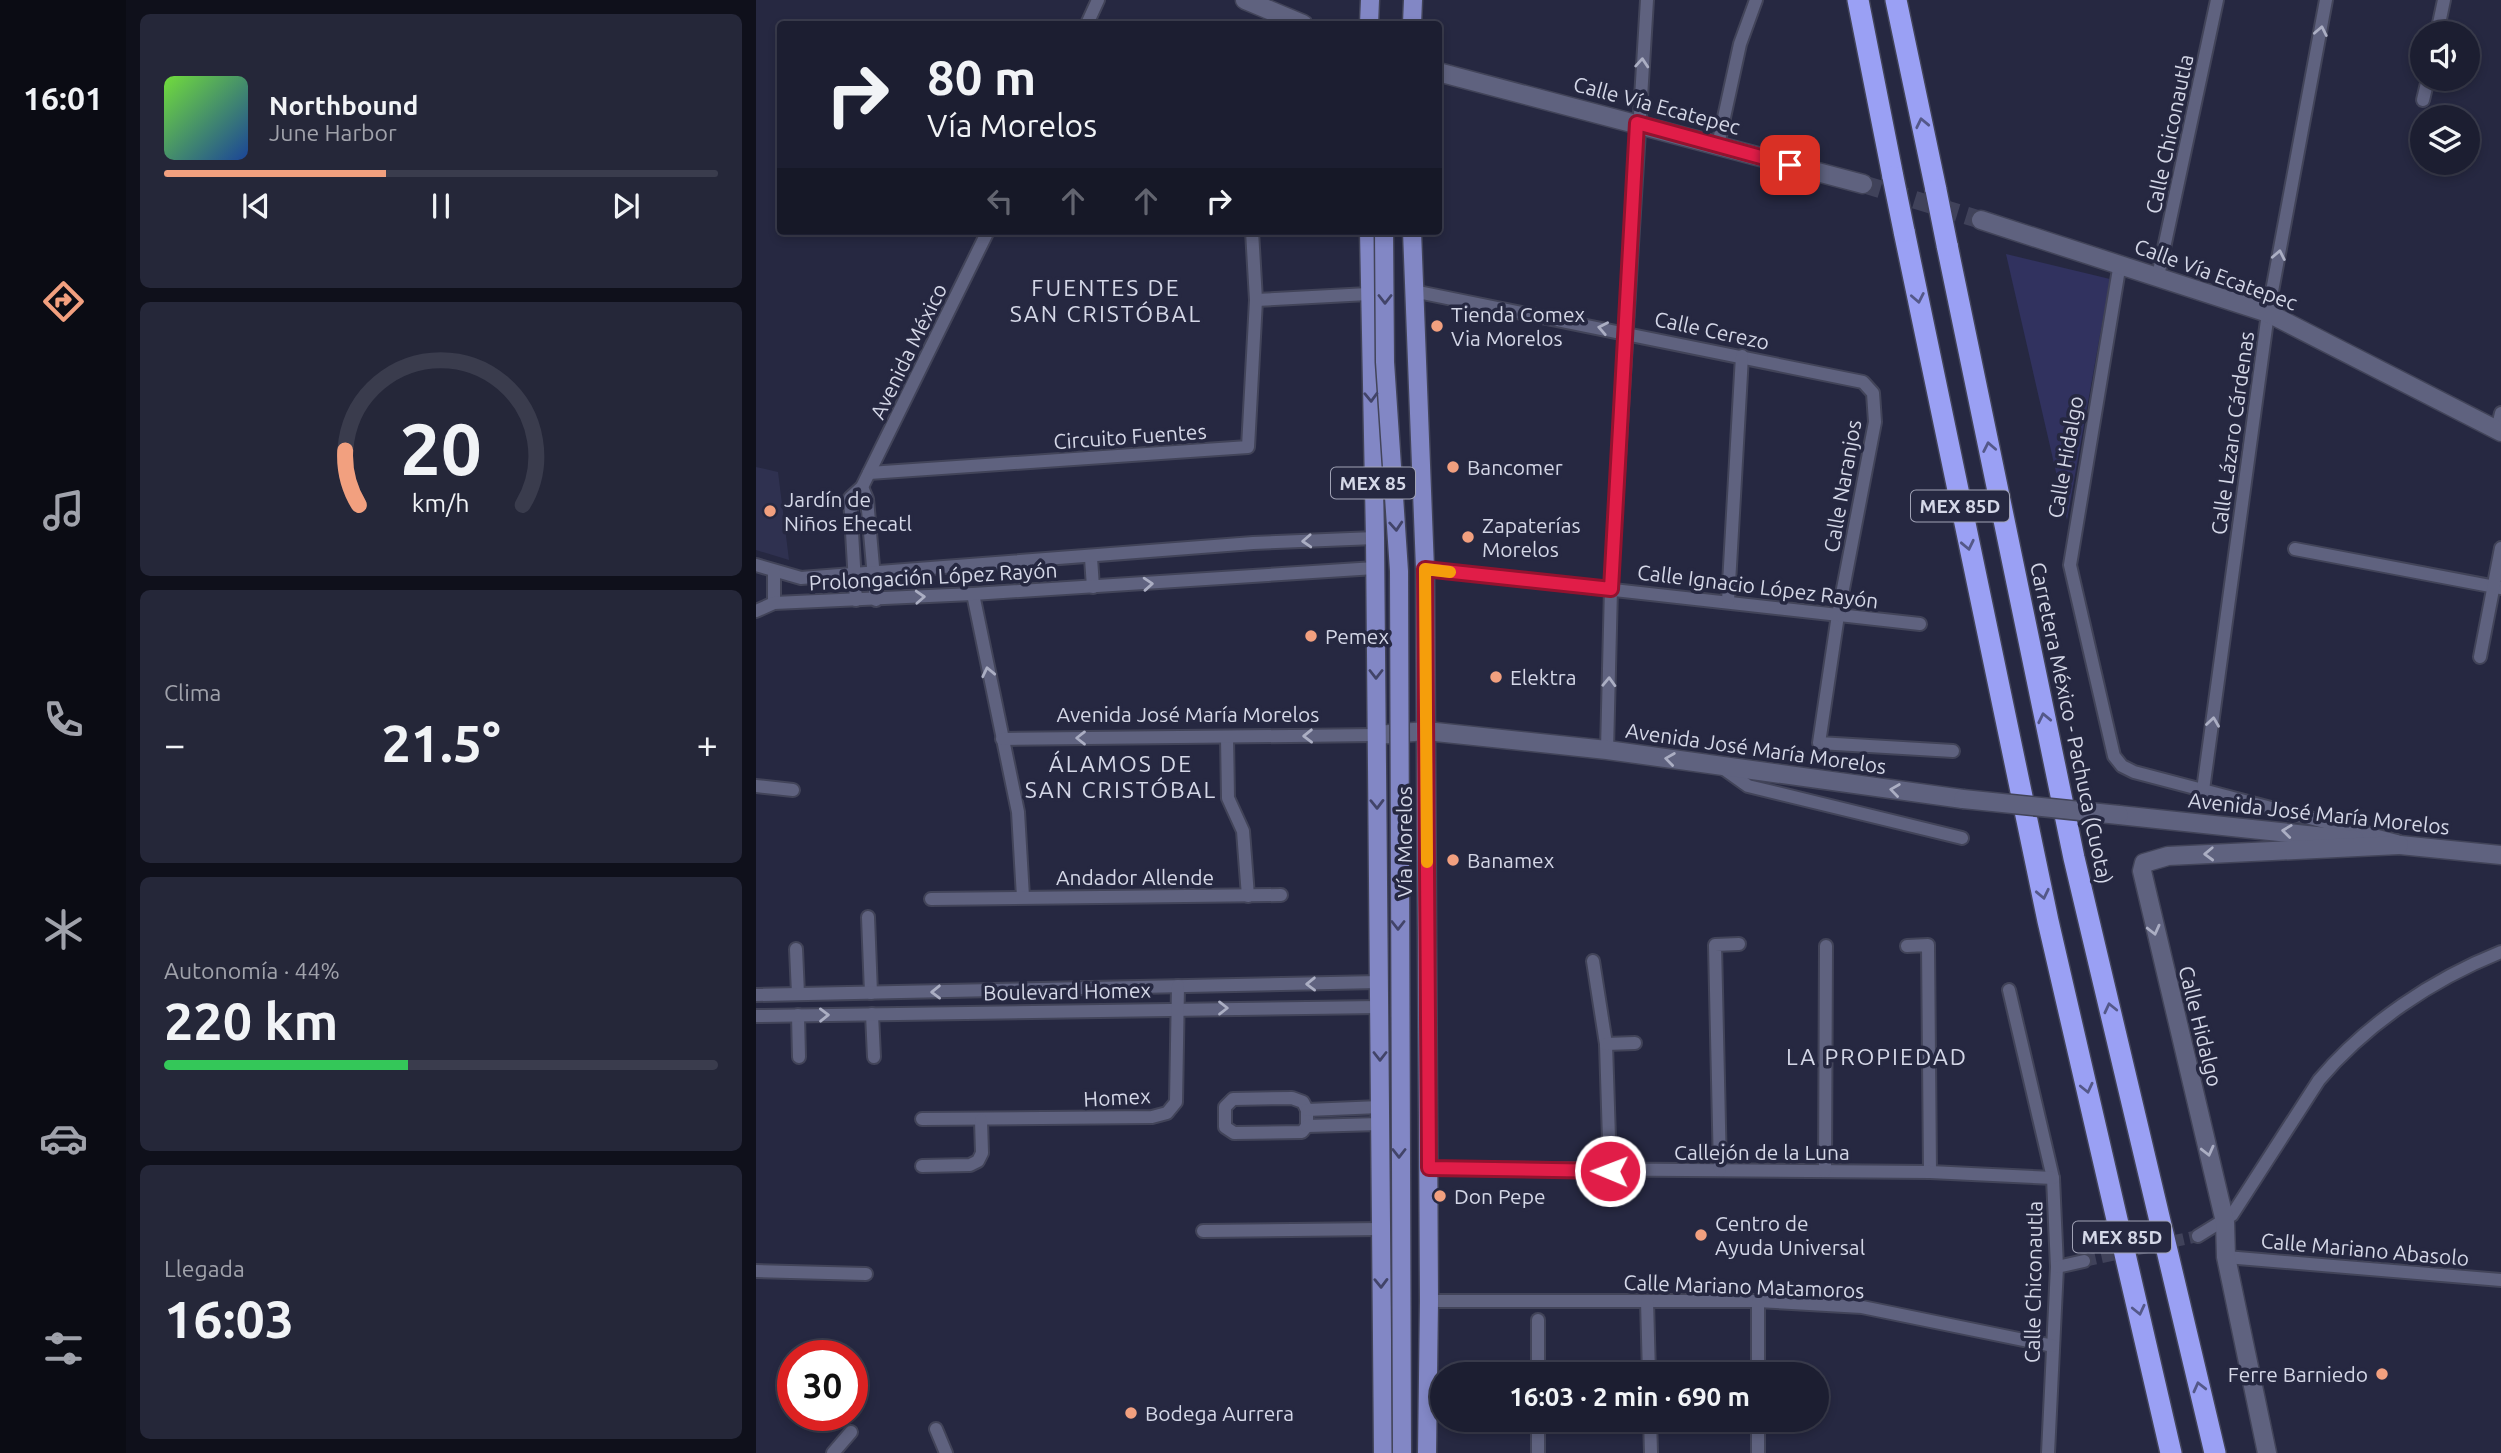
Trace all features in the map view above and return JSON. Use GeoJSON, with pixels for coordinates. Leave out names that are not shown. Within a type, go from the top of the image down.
{"type":"FeatureCollection","features":[{"type":"Feature","properties":{"kind":"highway","name":"MEX 85D"},"geometry":{"type":"LineString","coordinates":[[1858,0],[2048,920],[2171,1453]]}},
{"type":"Feature","properties":{"kind":"highway","name":"Carretera México - Pachuca (Cuota)"},"geometry":{"type":"LineString","coordinates":[[1896,0],[2071,844],[2215,1453]]}},
{"type":"Feature","properties":{"kind":"main road"},"geometry":{"type":"LineString","coordinates":[[1245,0],[1296,21]]}},
{"type":"Feature","properties":{"kind":"main road"},"geometry":{"type":"LineString","coordinates":[[1369,21],[1370,0]]}},
{"type":"Feature","properties":{"kind":"main road"},"geometry":{"type":"LineString","coordinates":[[1412,21],[1413,0]]}},
{"type":"Feature","properties":{"kind":"main road","name":"Calle Vía Ecatepec"},"geometry":{"type":"LineString","coordinates":[[1442,73],[1863,184]]}},
{"type":"Feature","properties":{"kind":"main road","name":"Calle Vía Ecatepec"},"geometry":{"type":"LineString","coordinates":[[1981,220],[2267,313],[2500,425]]}},
{"type":"Feature","properties":{"kind":"main road","name":"Vía Morelos"},"geometry":{"type":"LineString","coordinates":[[1369,235],[1368,294],[1375,538],[1383,1453]]}},
{"type":"Feature","properties":{"kind":"main road"},"geometry":{"type":"LineString","coordinates":[[1384,235],[1385,362],[1399,571],[1402,1453]]}},
{"type":"Feature","properties":{"kind":"main road","name":"Vía Morelos"},"geometry":{"type":"LineString","coordinates":[[1412,235],[1425,569],[1429,1168],[1427,1453]]}},
{"type":"Feature","properties":{"kind":"main road","name":"Avenida José María Morelos"},"geometry":{"type":"LineString","coordinates":[[1377,736],[1426,731],[1607,750],[1963,799],[2501,855]]}},
{"type":"Feature","properties":{"kind":"main road","name":"Calle Hidalgo"},"geometry":{"type":"LineString","coordinates":[[2267,1453],[2226,1257],[2225,1222],[2142,878],[2144,863],[2168,856],[2408,846]]}},
{"type":"Feature","properties":{"kind":"street"},"geometry":{"type":"LineString","coordinates":[[1088,21],[1098,0]]}},
{"type":"Feature","properties":{"kind":"street"},"geometry":{"type":"LineString","coordinates":[[1607,750],[1611,589],[1637,123],[1647,0]]}},
{"type":"Feature","properties":{"kind":"street"},"geometry":{"type":"LineString","coordinates":[[1718,145],[1741,44],[1756,0]]}},
{"type":"Feature","properties":{"kind":"street","name":"Calle Chiconautla"},"geometry":{"type":"LineString","coordinates":[[2158,276],[2217,0]]}},
{"type":"Feature","properties":{"kind":"street","name":"Calle Lázaro Cárdenas"},"geometry":{"type":"LineString","coordinates":[[2203,790],[2267,313],[2326,0]]}},
{"type":"Feature","properties":{"kind":"street"},"geometry":{"type":"LineString","coordinates":[[2440,21],[2444,0]]}},
{"type":"Feature","properties":{"kind":"street"},"geometry":{"type":"LineString","coordinates":[[2423,100],[2425,91]]}},
{"type":"Feature","properties":{"kind":"street","name":"Avenida México"},"geometry":{"type":"LineString","coordinates":[[856,600],[850,498],[862,487],[986,235]]}},
{"type":"Feature","properties":{"kind":"street"},"geometry":{"type":"LineString","coordinates":[[1252,235],[1256,300],[1368,294]]}},
{"type":"Feature","properties":{"kind":"street","name":"Calle Hidalgo"},"geometry":{"type":"LineString","coordinates":[[2120,263],[2070,565],[2114,755],[2122,766],[2134,772],[2408,846]]}},
{"type":"Feature","properties":{"kind":"street","name":"Calle Cerezo"},"geometry":{"type":"LineString","coordinates":[[1413,291],[1627,332],[1863,382],[1873,393]]}},
{"type":"Feature","properties":{"kind":"street","name":"Circuito Fuentes"},"geometry":{"type":"LineString","coordinates":[[869,473],[1248,447],[1256,300]]}},
{"type":"Feature","properties":{"kind":"street"},"geometry":{"type":"LineString","coordinates":[[1728,601],[1742,356]]}},
{"type":"Feature","properties":{"kind":"street","name":"Calle Naranjos"},"geometry":{"type":"LineString","coordinates":[[1873,393],[1875,422],[1838,615],[1819,743],[1953,751]]}},
{"type":"Feature","properties":{"kind":"street"},"geometry":{"type":"LineString","coordinates":[[862,487],[867,499],[876,600]]}},
{"type":"Feature","properties":{"kind":"street","name":"Prolongación López Rayón"},"geometry":{"type":"LineString","coordinates":[[756,565],[802,578],[874,575],[1253,543],[1375,538]]}},
{"type":"Feature","properties":{"kind":"street"},"geometry":{"type":"LineString","coordinates":[[2295,548],[2497,587]]}},
{"type":"Feature","properties":{"kind":"street"},"geometry":{"type":"LineString","coordinates":[[2480,657],[2497,587],[2501,548]]}},
{"type":"Feature","properties":{"kind":"street"},"geometry":{"type":"LineString","coordinates":[[1091,558],[1093,587]]}},
{"type":"Feature","properties":{"kind":"street","name":"Prolongación López Rayón"},"geometry":{"type":"LineString","coordinates":[[756,611],[774,603],[876,600],[1375,568]]}},
{"type":"Feature","properties":{"kind":"street","name":"Calle Ignacio López Rayón"},"geometry":{"type":"LineString","coordinates":[[1425,569],[1920,624]]}},
{"type":"Feature","properties":{"kind":"street"},"geometry":{"type":"LineString","coordinates":[[774,571],[774,603]]}},
{"type":"Feature","properties":{"kind":"street"},"geometry":{"type":"LineString","coordinates":[[972,594],[1018,812],[1023,897]]}},
{"type":"Feature","properties":{"kind":"street","name":"Avenida José María Morelos"},"geometry":{"type":"LineString","coordinates":[[1002,738],[1377,736]]}},
{"type":"Feature","properties":{"kind":"street","name":"Andador Allende"},"geometry":{"type":"LineString","coordinates":[[1227,737],[1227,798],[1243,831],[1248,896]]}},
{"type":"Feature","properties":{"kind":"street"},"geometry":{"type":"LineString","coordinates":[[1720,766],[1748,786],[1962,838]]}},
{"type":"Feature","properties":{"kind":"street"},"geometry":{"type":"LineString","coordinates":[[756,786],[793,789]]}},
{"type":"Feature","properties":{"kind":"street","name":"Andador Allende"},"geometry":{"type":"LineString","coordinates":[[931,898],[1281,895]]}},
{"type":"Feature","properties":{"kind":"street"},"geometry":{"type":"LineString","coordinates":[[868,917],[871,993]]}},
{"type":"Feature","properties":{"kind":"street"},"geometry":{"type":"LineString","coordinates":[[1720,1170],[1715,946],[1739,944]]}},
{"type":"Feature","properties":{"kind":"street"},"geometry":{"type":"LineString","coordinates":[[1907,946],[1928,945],[1930,1172]]}},
{"type":"Feature","properties":{"kind":"street"},"geometry":{"type":"LineString","coordinates":[[1825,1171],[1826,946]]}},
{"type":"Feature","properties":{"kind":"street"},"geometry":{"type":"LineString","coordinates":[[796,949],[798,994]]}},
{"type":"Feature","properties":{"kind":"street"},"geometry":{"type":"LineString","coordinates":[[2198,1236],[2225,1222],[2319,1080],[2336,1060],[2389,1014],[2478,961],[2501,952]]}},
{"type":"Feature","properties":{"kind":"street"},"geometry":{"type":"LineString","coordinates":[[1593,961],[1606,1044],[1610,1171]]}},
{"type":"Feature","properties":{"kind":"street","name":"Boulevard Homex"},"geometry":{"type":"LineString","coordinates":[[756,995],[1379,982]]}},
{"type":"Feature","properties":{"kind":"street","name":"Homex"},"geometry":{"type":"LineString","coordinates":[[922,1119],[1152,1117],[1167,1113],[1175,1102],[1178,986]]}},
{"type":"Feature","properties":{"kind":"street"},"geometry":{"type":"LineString","coordinates":[[1001,990],[1001,1012]]}},
{"type":"Feature","properties":{"kind":"street","name":"Calle Chiconautla"},"geometry":{"type":"LineString","coordinates":[[2009,990],[2053,1178],[2057,1267],[2048,1453]]}},
{"type":"Feature","properties":{"kind":"street","name":"Boulevard Homex"},"geometry":{"type":"LineString","coordinates":[[756,1016],[1379,1007]]}},
{"type":"Feature","properties":{"kind":"street"},"geometry":{"type":"LineString","coordinates":[[872,1014],[874,1057]]}},
{"type":"Feature","properties":{"kind":"street"},"geometry":{"type":"LineString","coordinates":[[798,1015],[799,1057]]}},
{"type":"Feature","properties":{"kind":"street"},"geometry":{"type":"LineString","coordinates":[[1606,1044],[1635,1043]]}},
{"type":"Feature","properties":{"kind":"street"},"geometry":{"type":"LineString","coordinates":[[1307,1126],[1307,1110],[1303,1102],[1292,1098],[1237,1098],[1225,1107],[1226,1130],[1234,1133],[1294,1134],[1307,1126],[1380,1115]]}},
{"type":"Feature","properties":{"kind":"street"},"geometry":{"type":"LineString","coordinates":[[1307,1110],[1380,1115]]}},
{"type":"Feature","properties":{"kind":"street"},"geometry":{"type":"LineString","coordinates":[[922,1166],[970,1165],[978,1161],[982,1153],[981,1120]]}},
{"type":"Feature","properties":{"kind":"street","name":"Callejón de la Luna"},"geometry":{"type":"LineString","coordinates":[[1429,1168],[1930,1172],[2053,1178]]}},
{"type":"Feature","properties":{"kind":"street"},"geometry":{"type":"LineString","coordinates":[[1203,1231],[1381,1229]]}},
{"type":"Feature","properties":{"kind":"street","name":"Calle Mariano Abasolo"},"geometry":{"type":"LineString","coordinates":[[2226,1257],[2501,1280]]}},
{"type":"Feature","properties":{"kind":"street"},"geometry":{"type":"LineString","coordinates":[[2057,1267],[2084,1261]]}},
{"type":"Feature","properties":{"kind":"street"},"geometry":{"type":"LineString","coordinates":[[756,1271],[866,1273]]}},
{"type":"Feature","properties":{"kind":"street","name":"Calle Mariano Matamoros"},"geometry":{"type":"LineString","coordinates":[[1429,1301],[1758,1301],[1863,1307],[2053,1346]]}},
{"type":"Feature","properties":{"kind":"street"},"geometry":{"type":"LineString","coordinates":[[1647,1301],[1649,1362]]}},
{"type":"Feature","properties":{"kind":"street"},"geometry":{"type":"LineString","coordinates":[[1758,1301],[1758,1362]]}},
{"type":"Feature","properties":{"kind":"street"},"geometry":{"type":"LineString","coordinates":[[1538,1320],[1538,1362]]}},
{"type":"Feature","properties":{"kind":"street"},"geometry":{"type":"LineString","coordinates":[[936,1429],[946,1453]]}},
{"type":"Feature","properties":{"kind":"street"},"geometry":{"type":"LineString","coordinates":[[833,1453],[851,1432]]}},
{"type":"Feature","properties":{"kind":"street"},"geometry":{"type":"LineString","coordinates":[[1538,1432],[1538,1453]]}},
{"type":"Feature","properties":{"kind":"street"},"geometry":{"type":"LineString","coordinates":[[1650,1432],[1651,1453]]}},
{"type":"Feature","properties":{"kind":"street"},"geometry":{"type":"LineString","coordinates":[[1758,1432],[1758,1453]]}},
{"type":"Feature","properties":{"kind":"shaded area"},"geometry":{"type":"Polygon","coordinates":[[[2006,254],[2110,279],[2067,520],[2006,254]]]}},
{"type":"Feature","properties":{"kind":"shaded area","name":"Jardín de Niños Ehecatl"},"geometry":{"type":"Polygon","coordinates":[[[756,467],[778,472],[789,560],[756,550],[756,467]]]}},
{"type":"Feature","properties":{"kind":"tunnel"},"geometry":{"type":"LineString","coordinates":[[1863,184],[1981,220]]}},
{"type":"Feature","properties":{"kind":"tunnel"},"geometry":{"type":"LineString","coordinates":[[2084,1261],[2198,1236]]}},
{"type":"Feature","properties":{"kind":"slow traffic"},"geometry":{"type":"LineString","coordinates":[[1427,862],[1425,569],[1450,572]]}},
{"type":"Feature","properties":{"kind":"place","name":"Tienda Comex Via Morelos"},"geometry":{"type":"Point","coordinates":[1437,326]}},
{"type":"Feature","properties":{"kind":"place","name":"Bancomer"},"geometry":{"type":"Point","coordinates":[1453,467]}},
{"type":"Feature","properties":{"kind":"place","name":"Jardín de Niños Ehecatl"},"geometry":{"type":"Point","coordinates":[770,511]}},
{"type":"Feature","properties":{"kind":"place","name":"Zapaterías Morelos"},"geometry":{"type":"Point","coordinates":[1468,537]}},
{"type":"Feature","properties":{"kind":"place","name":"Pemex"},"geometry":{"type":"Point","coordinates":[1311,636]}},
{"type":"Feature","properties":{"kind":"place","name":"Elektra"},"geometry":{"type":"Point","coordinates":[1496,677]}},
{"type":"Feature","properties":{"kind":"place","name":"Banamex"},"geometry":{"type":"Point","coordinates":[1453,860]}},
{"type":"Feature","properties":{"kind":"place","name":"Don Pepe"},"geometry":{"type":"Point","coordinates":[1440,1196]}},
{"type":"Feature","properties":{"kind":"place","name":"Centro de Ayuda Universal"},"geometry":{"type":"Point","coordinates":[1701,1235]}},
{"type":"Feature","properties":{"kind":"place","name":"Ferre Barniedo"},"geometry":{"type":"Point","coordinates":[2382,1374]}},
{"type":"Feature","properties":{"kind":"place","name":"Bodega Aurrera"},"geometry":{"type":"Point","coordinates":[1131,1413]}},
{"type":"Feature","properties":{"kind":"district","name":"FUENTES DE SAN CRISTÓBAL"},"geometry":{"type":"Point","coordinates":[1106,300]}},
{"type":"Feature","properties":{"kind":"district","name":"ÁLAMOS DE SAN CRISTÓBAL"},"geometry":{"type":"Point","coordinates":[1121,776]}},
{"type":"Feature","properties":{"kind":"district","name":"LA PROPIEDAD"},"geometry":{"type":"Point","coordinates":[1877,1056]}},
{"type":"Feature","properties":{"kind":"route"},"geometry":{"type":"LineString","coordinates":[[1610,1171],[1429,1168],[1425,569],[1611,589],[1637,123],[1790,165]]}}]}
